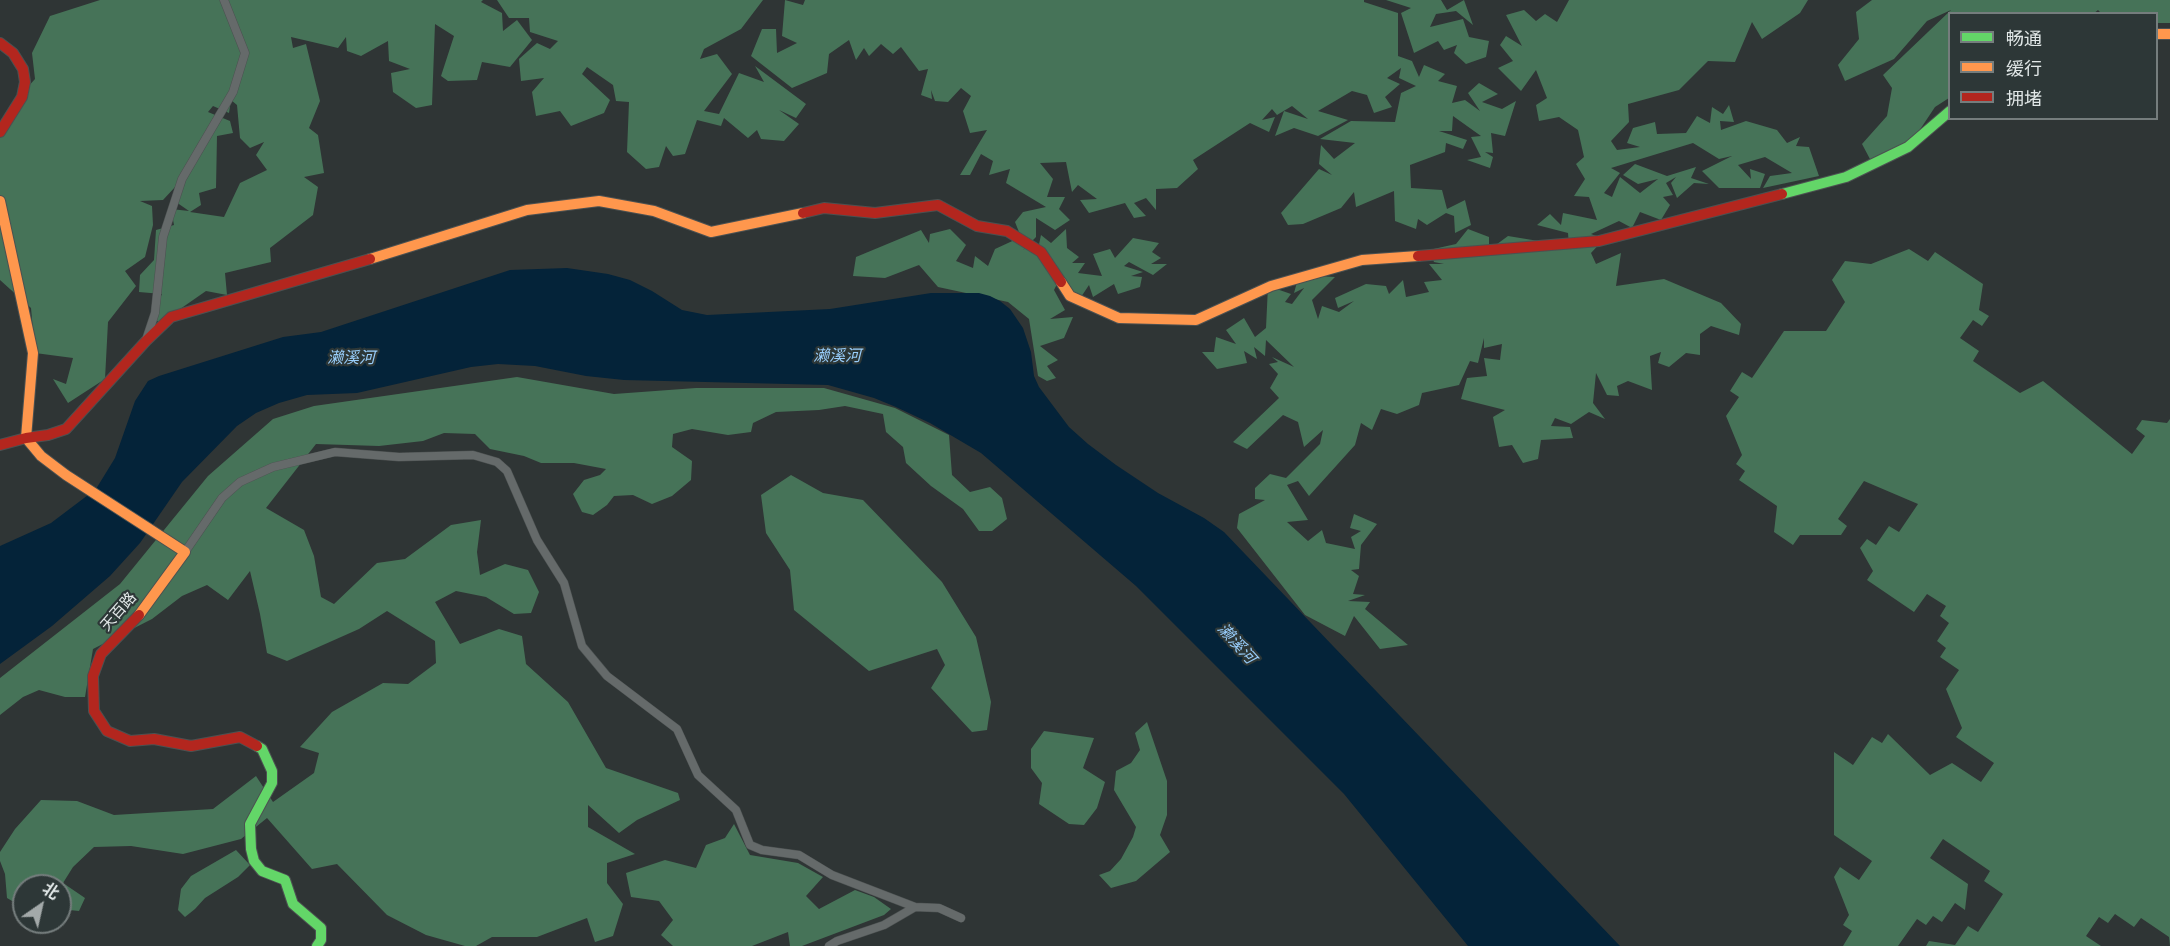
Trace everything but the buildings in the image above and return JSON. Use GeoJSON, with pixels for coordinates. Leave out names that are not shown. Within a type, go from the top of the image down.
{"type":"FeatureCollection","features":[{"type":"Feature","properties":{"kind":"street"},"geometry":{"type":"LineString","coordinates":[[146,340],[155,313],[163,237],[182,179],[233,92],[245,53],[224,0]]}},
{"type":"Feature","properties":{"kind":"street"},"geometry":{"type":"LineString","coordinates":[[0,43],[13,53],[23,69],[25,82],[22,97],[0,132]]}},
{"type":"Feature","properties":{"kind":"street"},"geometry":{"type":"LineString","coordinates":[[0,445],[66,429],[146,340],[171,316],[424,243],[527,210],[599,201],[654,211],[711,232],[772,221],[824,208],[875,213],[938,205],[977,226],[1007,231],[1041,252],[1070,296],[1119,318],[1196,320],[1271,286],[1362,260],[1599,241],[1846,177],[1908,147],[1948,113]]}},
{"type":"Feature","properties":{"kind":"street"},"geometry":{"type":"LineString","coordinates":[[0,201],[33,353],[26,438],[41,456],[66,476],[185,552],[222,498],[240,482],[273,467],[335,452],[399,457],[473,455],[497,462],[507,471],[537,540],[564,583],[582,646],[607,676],[677,729],[698,775],[736,810],[750,845],[762,850],[799,855],[832,874],[915,907],[939,908],[961,918]]}},
{"type":"Feature","properties":{"kind":"street","name":"天百路"},"geometry":{"type":"LineString","coordinates":[[185,552],[136,619],[101,654],[93,676],[94,711],[107,730],[130,741],[154,739],[190,746],[240,737],[262,749],[272,771],[272,783],[250,824],[254,861],[262,871],[285,880],[293,904],[321,928],[321,940],[317,946]]}},
{"type":"Feature","properties":{"kind":"street"},"geometry":{"type":"LineString","coordinates":[[829,946],[837,941],[884,925],[915,907]]}},
{"type":"Feature","properties":{"kind":"green space"},"geometry":{"type":"Polygon","coordinates":[[[100,0],[483,0],[481,2],[502,13],[503,31],[517,20],[532,40],[510,67],[482,62],[477,80],[448,81],[441,76],[454,36],[435,24],[432,105],[416,108],[393,92],[391,73],[410,69],[389,61],[388,41],[361,56],[347,51],[346,37],[338,48],[291,37],[293,48],[306,44],[320,101],[309,128],[318,135],[324,173],[304,177],[318,187],[313,215],[270,248],[271,262],[225,273],[227,295],[206,291],[160,323],[151,316],[162,294],[139,292],[140,275],[154,260],[156,230],[174,225],[171,209],[189,211],[176,202],[176,186],[163,200],[140,201],[152,206],[153,225],[145,257],[125,271],[136,286],[108,322],[105,379],[68,403],[53,379],[66,384],[73,358],[35,353],[31,308],[0,280],[0,133],[8,109],[35,79],[32,53],[50,16],[100,0]],[[231,100],[229,113],[213,106],[208,112],[230,121],[233,133],[217,136],[216,188],[199,193],[201,205],[190,212],[224,217],[240,183],[267,170],[256,155],[264,142],[250,148],[240,138],[237,105],[231,100]]]}},
{"type":"Feature","properties":{"kind":"green space"},"geometry":{"type":"Polygon","coordinates":[[[497,0],[763,0],[741,29],[704,49],[700,59],[717,54],[732,74],[704,111],[719,114],[739,73],[764,82],[755,66],[806,104],[796,118],[779,110],[799,124],[784,141],[761,139],[757,130],[748,138],[724,118],[721,126],[697,120],[685,154],[673,156],[666,146],[659,167],[646,169],[627,152],[629,102],[616,101],[613,85],[587,67],[582,74],[610,100],[604,113],[571,126],[560,111],[536,116],[532,92],[544,78],[521,81],[519,59],[537,43],[550,49],[558,41],[530,32],[529,18],[509,18],[497,0]]]}},
{"type":"Feature","properties":{"kind":"green space"},"geometry":{"type":"Polygon","coordinates":[[[785,0],[803,5],[805,0],[1364,0],[1364,2],[1398,13],[1398,56],[1412,61],[1419,77],[1424,65],[1445,74],[1438,81],[1457,86],[1452,103],[1465,100],[1480,111],[1468,93],[1479,83],[1498,94],[1482,102],[1502,109],[1516,101],[1505,136],[1491,133],[1493,153],[1485,152],[1493,157],[1490,168],[1467,160],[1481,157],[1471,137],[1481,136],[1453,116],[1452,131],[1439,131],[1467,140],[1463,149],[1446,143],[1445,152],[1410,165],[1411,188],[1442,190],[1447,209],[1465,200],[1471,225],[1455,233],[1454,216],[1446,213],[1427,225],[1418,219],[1416,229],[1395,221],[1394,191],[1356,207],[1354,192],[1341,208],[1303,224],[1288,225],[1281,213],[1319,169],[1332,175],[1319,164],[1321,145],[1334,159],[1355,143],[1320,139],[1351,121],[1395,122],[1401,93],[1416,86],[1399,78],[1401,68],[1387,78],[1400,84],[1385,97],[1392,107],[1374,113],[1367,95],[1352,91],[1318,111],[1348,120],[1318,136],[1294,128],[1275,136],[1284,111],[1308,119],[1292,106],[1277,115],[1272,109],[1262,120],[1275,117],[1269,132],[1250,123],[1193,160],[1198,169],[1177,188],[1156,189],[1156,210],[1146,198],[1134,203],[1146,216],[1134,218],[1125,203],[1089,213],[1080,200],[1097,199],[1078,185],[1072,192],[1066,162],[1040,163],[1053,179],[1047,197],[1065,197],[1059,209],[1070,220],[1055,230],[1036,218],[1036,237],[1023,250],[1031,244],[1038,249],[1041,235],[1051,243],[1066,229],[1067,248],[1079,257],[1072,263],[1085,263],[1078,273],[1102,276],[1093,254],[1110,249],[1115,258],[1133,238],[1159,243],[1152,252],[1161,258],[1151,264],[1167,264],[1153,275],[1129,262],[1124,266],[1143,272],[1131,276],[1142,277],[1140,287],[1118,294],[1114,284],[1093,297],[1089,285],[1079,300],[1062,274],[1054,290],[1065,310],[1050,319],[1073,317],[1064,338],[1040,346],[1058,360],[1047,366],[1056,378],[1047,381],[1038,376],[1029,319],[1008,302],[938,287],[919,265],[885,278],[853,276],[856,257],[921,230],[929,243],[930,234],[950,229],[966,245],[956,261],[973,268],[975,256],[988,266],[995,249],[1021,237],[1015,222],[1023,212],[1046,207],[1006,183],[1010,169],[989,175],[993,161],[981,154],[970,175],[960,175],[987,130],[970,133],[963,111],[971,96],[961,88],[948,102],[935,101],[931,90],[932,99],[921,95],[928,69],[919,71],[901,47],[893,54],[881,44],[869,56],[864,48],[856,60],[849,40],[829,54],[827,73],[792,88],[751,56],[762,29],[776,29],[777,53],[797,43],[782,36],[785,0]]]}},
{"type":"Feature","properties":{"kind":"green space"},"geometry":{"type":"Polygon","coordinates":[[[1386,0],[1441,0],[1447,10],[1464,0],[1473,25],[1456,11],[1436,14],[1430,27],[1463,19],[1469,37],[1489,41],[1486,57],[1466,64],[1454,53],[1457,45],[1444,50],[1438,41],[1414,53],[1401,13],[1411,8],[1386,0]]]}},
{"type":"Feature","properties":{"kind":"green space"},"geometry":{"type":"Polygon","coordinates":[[[1569,0],[1808,0],[1800,13],[1762,39],[1752,22],[1735,62],[1708,61],[1679,90],[1628,104],[1629,122],[1611,141],[1617,150],[1640,147],[1627,143],[1633,128],[1655,122],[1657,134],[1686,133],[1697,116],[1710,123],[1712,107],[1723,114],[1729,105],[1734,122],[1720,121],[1721,130],[1746,121],[1777,130],[1787,143],[1800,137],[1796,146],[1809,147],[1819,176],[1763,188],[1770,176],[1792,173],[1765,157],[1738,165],[1751,179],[1750,169],[1765,174],[1760,188],[1719,188],[1702,171],[1732,156],[1719,159],[1693,143],[1611,168],[1620,173],[1604,193],[1612,197],[1620,177],[1640,193],[1658,179],[1638,184],[1623,175],[1635,164],[1667,176],[1696,167],[1691,178],[1709,184],[1694,183],[1677,198],[1671,183],[1676,177],[1666,183],[1673,195],[1663,197],[1670,205],[1661,220],[1640,212],[1632,228],[1619,221],[1591,234],[1604,239],[1591,253],[1596,264],[1621,253],[1616,286],[1664,279],[1721,303],[1741,324],[1739,335],[1711,326],[1700,334],[1700,355],[1686,353],[1669,367],[1658,363],[1661,352],[1650,356],[1652,390],[1628,381],[1617,386],[1619,396],[1607,395],[1596,373],[1593,403],[1605,419],[1589,412],[1571,424],[1555,418],[1551,426],[1570,427],[1573,438],[1541,440],[1538,459],[1523,463],[1512,445],[1499,447],[1493,417],[1505,410],[1461,399],[1467,378],[1487,376],[1484,358],[1500,360],[1502,344],[1484,348],[1484,338],[1478,363],[1470,361],[1459,385],[1422,393],[1419,405],[1397,414],[1381,409],[1372,430],[1361,423],[1355,445],[1309,496],[1298,481],[1287,485],[1308,520],[1287,522],[1308,541],[1322,530],[1326,543],[1355,549],[1351,537],[1361,531],[1350,528],[1354,514],[1377,524],[1361,545],[1359,569],[1351,570],[1359,576],[1353,594],[1365,595],[1348,601],[1370,602],[1365,609],[1408,645],[1380,649],[1354,616],[1345,636],[1305,615],[1237,528],[1239,514],[1265,500],[1255,499],[1255,488],[1270,474],[1286,478],[1320,444],[1323,430],[1304,447],[1298,422],[1283,415],[1247,449],[1233,442],[1279,398],[1270,388],[1278,374],[1269,364],[1278,362],[1272,357],[1294,367],[1266,340],[1265,356],[1254,347],[1257,359],[1244,351],[1247,363],[1217,369],[1202,352],[1214,352],[1216,337],[1236,344],[1226,330],[1244,318],[1255,337],[1266,328],[1268,286],[1291,294],[1285,302],[1292,304],[1304,288],[1294,293],[1299,275],[1335,277],[1312,300],[1318,319],[1322,306],[1339,312],[1354,301],[1338,308],[1335,298],[1366,284],[1386,286],[1389,294],[1403,280],[1406,297],[1429,292],[1424,282],[1442,280],[1429,264],[1444,264],[1434,262],[1429,250],[1456,244],[1468,229],[1489,237],[1489,250],[1508,236],[1569,246],[1568,233],[1537,225],[1550,214],[1561,225],[1563,213],[1597,220],[1589,197],[1574,196],[1585,179],[1576,164],[1584,157],[1578,130],[1559,117],[1539,121],[1536,105],[1547,98],[1536,70],[1521,91],[1498,68],[1513,61],[1500,45],[1506,36],[1522,46],[1506,15],[1524,10],[1536,21],[1545,14],[1557,22],[1569,0]]]}},
{"type":"Feature","properties":{"kind":"green space"},"geometry":{"type":"Polygon","coordinates":[[[1872,0],[2170,0],[2170,23],[2158,23],[2158,12],[2100,12],[2098,10],[2096,12],[1949,12],[1951,10],[1927,21],[1894,59],[1845,81],[1838,65],[1859,39],[1856,12],[1872,0]]]}},
{"type":"Feature","properties":{"kind":"green space"},"geometry":{"type":"Polygon","coordinates":[[[1948,13],[1948,99],[1935,107],[1913,140],[1871,161],[1862,144],[1887,116],[1892,88],[1883,75],[1948,13]]]}},
{"type":"Feature","properties":{"kind":"green space"},"geometry":{"type":"Polygon","coordinates":[[[1909,249],[1928,261],[1935,252],[1983,284],[1979,310],[1989,316],[1982,326],[1973,320],[1960,338],[1979,351],[1973,361],[2020,393],[2043,381],[2132,454],[2145,436],[2136,429],[2142,420],[2167,423],[2170,419],[2170,946],[2169,937],[2141,918],[2134,927],[2115,914],[2108,923],[2099,917],[2086,936],[2101,946],[1926,946],[1929,941],[1955,945],[1968,926],[1978,932],[2003,894],[1984,881],[1990,871],[1943,839],[1930,858],[1968,884],[1965,910],[1955,903],[1942,922],[1933,916],[1926,925],[1917,919],[1898,946],[1843,946],[1852,931],[1843,925],[1849,915],[1834,877],[1840,867],[1859,880],[1872,861],[1834,835],[1834,752],[1853,765],[1872,737],[1882,743],[1888,734],[1930,775],[1952,763],[1981,782],[1994,763],[1956,737],[1962,728],[1946,689],[1959,670],[1940,657],[1946,648],[1937,641],[1949,623],[1940,616],[1946,606],[1927,594],[1914,612],[1867,580],[1873,571],[1860,548],[1867,539],[1876,545],[1889,526],[1899,532],[1918,504],[1864,481],[1838,519],[1847,526],[1841,535],[1800,535],[1793,545],[1774,532],[1777,506],[1739,480],[1745,471],[1736,464],[1742,455],[1726,416],[1739,397],[1730,391],[1742,372],[1752,378],[1784,331],[1826,331],[1845,302],[1832,280],[1845,261],[1871,264],[1909,249]]]}},
{"type":"Feature","properties":{"kind":"green space"},"geometry":{"type":"Polygon","coordinates":[[[517,377],[614,394],[696,388],[824,388],[895,408],[949,435],[952,475],[970,492],[990,487],[1002,498],[1007,519],[992,531],[979,531],[963,509],[931,486],[906,463],[903,447],[886,432],[883,414],[845,406],[776,412],[753,423],[751,432],[728,435],[692,429],[673,434],[672,447],[692,461],[691,480],[672,496],[652,504],[633,495],[614,496],[607,505],[593,515],[582,512],[573,494],[584,480],[600,475],[606,469],[574,463],[541,463],[524,456],[490,449],[475,434],[444,433],[423,441],[379,446],[316,444],[266,508],[304,530],[314,556],[321,597],[334,604],[377,563],[405,559],[451,525],[481,520],[477,552],[480,575],[505,564],[528,570],[539,592],[531,613],[514,614],[486,597],[456,591],[435,602],[460,644],[499,629],[522,636],[526,664],[568,702],[606,768],[678,793],[680,800],[637,820],[619,833],[588,805],[588,827],[635,854],[607,863],[607,883],[623,904],[613,936],[595,942],[587,918],[537,937],[492,937],[476,946],[465,946],[426,935],[387,915],[337,864],[312,869],[267,818],[241,839],[183,854],[131,846],[94,847],[69,874],[12,874],[12,901],[7,898],[0,852],[15,829],[41,800],[77,801],[114,815],[213,809],[256,776],[273,802],[314,773],[319,753],[300,747],[332,712],[383,683],[408,684],[436,663],[435,641],[387,611],[359,629],[287,661],[267,653],[250,571],[228,600],[207,585],[182,596],[152,619],[93,649],[85,697],[65,697],[39,690],[23,697],[0,715],[0,678],[120,584],[208,476],[273,419],[314,406],[517,377]]]}},
{"type":"Feature","properties":{"kind":"green space"},"geometry":{"type":"Polygon","coordinates":[[[791,475],[823,493],[863,500],[942,582],[976,637],[991,702],[987,730],[972,732],[931,688],[945,665],[937,649],[869,671],[794,610],[790,570],[766,533],[761,495],[791,475]]]}},
{"type":"Feature","properties":{"kind":"green space"},"geometry":{"type":"Polygon","coordinates":[[[1147,722],[1167,781],[1167,815],[1160,835],[1170,852],[1136,881],[1111,888],[1099,875],[1110,871],[1121,859],[1136,827],[1114,790],[1116,771],[1131,763],[1140,750],[1135,733],[1147,722]]]}},
{"type":"Feature","properties":{"kind":"green space"},"geometry":{"type":"Polygon","coordinates":[[[1044,731],[1094,738],[1083,768],[1105,782],[1097,808],[1084,825],[1069,824],[1039,804],[1042,783],[1031,768],[1031,749],[1044,731]]]}},
{"type":"Feature","properties":{"kind":"green space"},"geometry":{"type":"Polygon","coordinates":[[[734,824],[750,855],[798,863],[823,877],[806,896],[819,909],[855,890],[874,897],[891,909],[884,915],[802,946],[790,946],[788,932],[752,946],[673,946],[661,935],[673,920],[659,901],[631,897],[626,873],[665,860],[696,868],[706,845],[725,838],[734,824]]]}},
{"type":"Feature","properties":{"kind":"green space"},"geometry":{"type":"Polygon","coordinates":[[[236,850],[250,865],[238,877],[205,898],[185,917],[178,910],[181,889],[191,876],[236,850]]]}},
{"type":"Feature","properties":{"kind":"green space"},"geometry":{"type":"Polygon","coordinates":[[[72,889],[85,898],[79,911],[72,910],[72,889]]]}},
{"type":"Feature","properties":{"kind":"water","name":"濑溪河"},"geometry":{"type":"Polygon","coordinates":[[[567,268],[630,280],[682,310],[707,315],[830,309],[931,293],[979,293],[1000,301],[1010,309],[1023,328],[1031,352],[1034,376],[1039,387],[1069,427],[1116,465],[1224,532],[1620,946],[1468,946],[1344,794],[1136,586],[981,453],[930,423],[896,407],[828,385],[624,380],[586,376],[535,366],[498,364],[471,367],[357,393],[307,395],[279,403],[256,413],[237,426],[182,482],[140,543],[110,576],[52,626],[0,664],[0,546],[51,523],[96,489],[115,458],[135,401],[148,381],[283,337],[321,332],[510,270],[567,268]]]}},
{"type":"Feature","properties":{"kind":"traffic: fast"},"geometry":{"type":"LineString","coordinates":[[1782,194],[1846,177],[1908,147],[1948,113]]}},
{"type":"Feature","properties":{"kind":"traffic: fast"},"geometry":{"type":"LineString","coordinates":[[257,746],[262,749],[272,771],[272,783],[250,824],[254,861],[262,871],[285,880],[293,904],[321,928],[321,940],[317,946]]}},
{"type":"Feature","properties":{"kind":"traffic: slow"},"geometry":{"type":"LineString","coordinates":[[2158,34],[2170,34]]}},
{"type":"Feature","properties":{"kind":"traffic: slow"},"geometry":{"type":"LineString","coordinates":[[0,201],[33,353],[26,438],[41,456],[66,475],[185,552],[139,615]]}},
{"type":"Feature","properties":{"kind":"traffic: slow"},"geometry":{"type":"LineString","coordinates":[[370,259],[527,210],[599,201],[654,211],[711,232],[803,213]]}},
{"type":"Feature","properties":{"kind":"traffic: slow"},"geometry":{"type":"LineString","coordinates":[[1061,282],[1070,296],[1119,318],[1196,320],[1271,286],[1362,260],[1418,256]]}},
{"type":"Feature","properties":{"kind":"traffic: jam"},"geometry":{"type":"LineString","coordinates":[[0,43],[13,53],[23,69],[25,82],[22,97],[0,132]]}},
{"type":"Feature","properties":{"kind":"traffic: jam"},"geometry":{"type":"LineString","coordinates":[[1418,256],[1599,241],[1782,194]]}},
{"type":"Feature","properties":{"kind":"traffic: jam"},"geometry":{"type":"LineString","coordinates":[[803,213],[824,208],[875,213],[938,205],[977,226],[1007,231],[1041,252],[1061,282]]}},
{"type":"Feature","properties":{"kind":"traffic: jam"},"geometry":{"type":"LineString","coordinates":[[0,445],[66,429],[146,341],[171,317],[370,259]]}},
{"type":"Feature","properties":{"kind":"traffic: jam"},"geometry":{"type":"LineString","coordinates":[[139,615],[101,654],[93,676],[94,711],[107,731],[130,741],[154,739],[191,746],[240,737],[257,746]]}}]}
